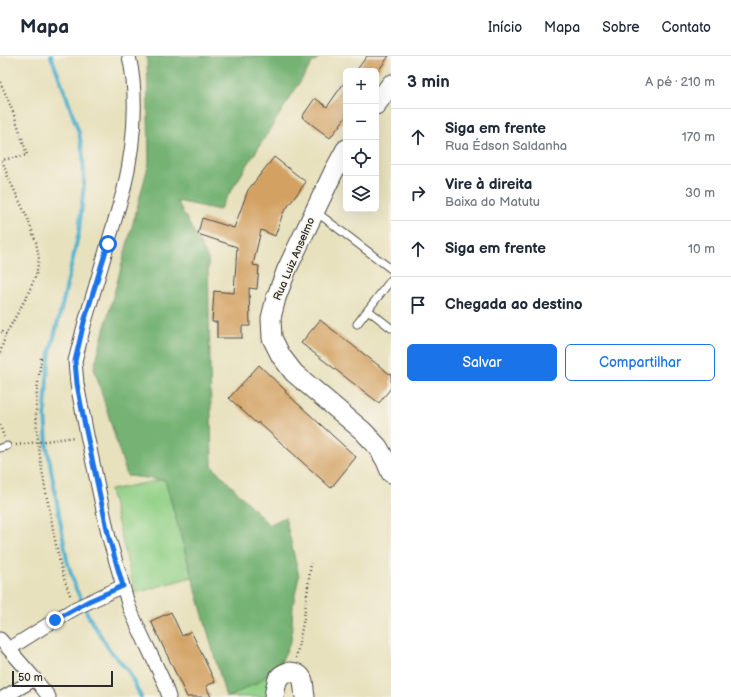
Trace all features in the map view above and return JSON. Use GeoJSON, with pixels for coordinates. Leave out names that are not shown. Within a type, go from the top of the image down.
{"type":"FeatureCollection","features":[{"type":"Feature","properties":{"kind":"street"},"geometry":{"type":"LineString","coordinates":[[129,56],[134,88],[135,112],[128,169],[124,189],[84,322],[75,361],[77,384],[109,538],[132,614],[164,682],[169,697]]}},
{"type":"Feature","properties":{"kind":"street"},"geometry":{"type":"LineString","coordinates":[[381,104],[391,84]]}},
{"type":"Feature","properties":{"kind":"street","name":"Rua Luiz Anselmo"},"geometry":{"type":"LineString","coordinates":[[343,155],[287,269],[270,318],[272,338],[281,356],[294,373],[384,448],[386,461],[391,473]]}},
{"type":"Feature","properties":{"kind":"street"},"geometry":{"type":"LineString","coordinates":[[9,649],[81,605],[123,586]]}},
{"type":"Feature","properties":{"kind":"street"},"geometry":{"type":"LineString","coordinates":[[0,639],[35,679],[48,697]]}},
{"type":"Feature","properties":{"kind":"street"},"geometry":{"type":"LineString","coordinates":[[274,697],[278,680],[281,675],[286,672],[294,672],[303,680],[305,697]]}},
{"type":"Feature","properties":{"kind":"street"},"geometry":{"type":"LineString","coordinates":[[4,697],[35,679]]}},
{"type":"Feature","properties":{"kind":"lane"},"geometry":{"type":"LineString","coordinates":[[315,211],[391,269]]}},
{"type":"Feature","properties":{"kind":"lane"},"geometry":{"type":"LineString","coordinates":[[357,324],[391,280]]}},
{"type":"Feature","properties":{"kind":"lane"},"geometry":{"type":"LineString","coordinates":[[368,310],[391,328]]}},
{"type":"Feature","properties":{"kind":"path"},"geometry":{"type":"LineString","coordinates":[[0,82],[18,125],[27,155],[2,160],[8,177],[28,220],[36,242],[39,259],[36,275],[6,334],[0,353]]}},
{"type":"Feature","properties":{"kind":"path"},"geometry":{"type":"LineString","coordinates":[[0,331],[6,334]]}},
{"type":"Feature","properties":{"kind":"path"},"geometry":{"type":"LineString","coordinates":[[41,358],[36,411],[45,489],[65,583],[81,605]]}},
{"type":"Feature","properties":{"kind":"path"},"geometry":{"type":"LineString","coordinates":[[3,447],[87,435]]}},
{"type":"Feature","properties":{"kind":"path"},"geometry":{"type":"LineString","coordinates":[[294,672],[304,618],[311,563]]}},
{"type":"Feature","properties":{"kind":"green space"},"geometry":{"type":"Polygon","coordinates":[[[147,56],[321,56],[312,63],[219,210],[177,201],[208,259],[212,466],[269,525],[285,517],[299,576],[293,605],[291,641],[282,660],[260,681],[229,697],[226,697],[165,480],[127,476],[94,368],[149,163],[147,56]]]}},
{"type":"Feature","properties":{"kind":"green space"},"geometry":{"type":"Polygon","coordinates":[[[165,479],[192,577],[135,593],[110,490],[165,479]]]}},
{"type":"Feature","properties":{"kind":"green space"},"geometry":{"type":"Polygon","coordinates":[[[282,660],[272,697],[229,697],[260,681],[282,660]]]}},
{"type":"Feature","properties":{"kind":"building"},"geometry":{"type":"Polygon","coordinates":[[[367,56],[389,56],[379,70],[379,68],[358,68],[367,56]]]}},
{"type":"Feature","properties":{"kind":"building"},"geometry":{"type":"Polygon","coordinates":[[[343,84],[343,121],[330,138],[302,117],[315,98],[327,107],[343,84]]]}},
{"type":"Feature","properties":{"kind":"building"},"geometry":{"type":"Polygon","coordinates":[[[274,157],[306,182],[283,213],[275,236],[261,230],[253,265],[259,266],[257,289],[249,288],[250,326],[242,326],[242,338],[217,338],[217,322],[212,322],[214,291],[234,293],[237,247],[198,234],[202,218],[234,228],[248,190],[274,157]]]}},
{"type":"Feature","properties":{"kind":"building"},"geometry":{"type":"Polygon","coordinates":[[[320,320],[391,375],[391,388],[379,403],[301,343],[320,320]]]}},
{"type":"Feature","properties":{"kind":"building"},"geometry":{"type":"Polygon","coordinates":[[[259,365],[286,391],[285,392],[356,457],[331,488],[229,398],[259,365]]]}},
{"type":"Feature","properties":{"kind":"building"},"geometry":{"type":"Polygon","coordinates":[[[171,612],[182,636],[191,631],[215,682],[206,686],[211,697],[187,697],[151,621],[171,612]]]}},
{"type":"Feature","properties":{"kind":"waterway"},"geometry":{"type":"LineString","coordinates":[[51,56],[79,133],[83,156],[84,184],[79,232],[50,352],[45,411],[47,446],[67,560],[76,589],[89,617],[109,649],[129,672],[141,697]]}},
{"type":"Feature","properties":{"kind":"route"},"geometry":{"type":"LineString","coordinates":[[55,620],[89,601],[123,586],[109,538],[85,426],[77,384],[75,361],[84,322],[108,244]]}}]}
